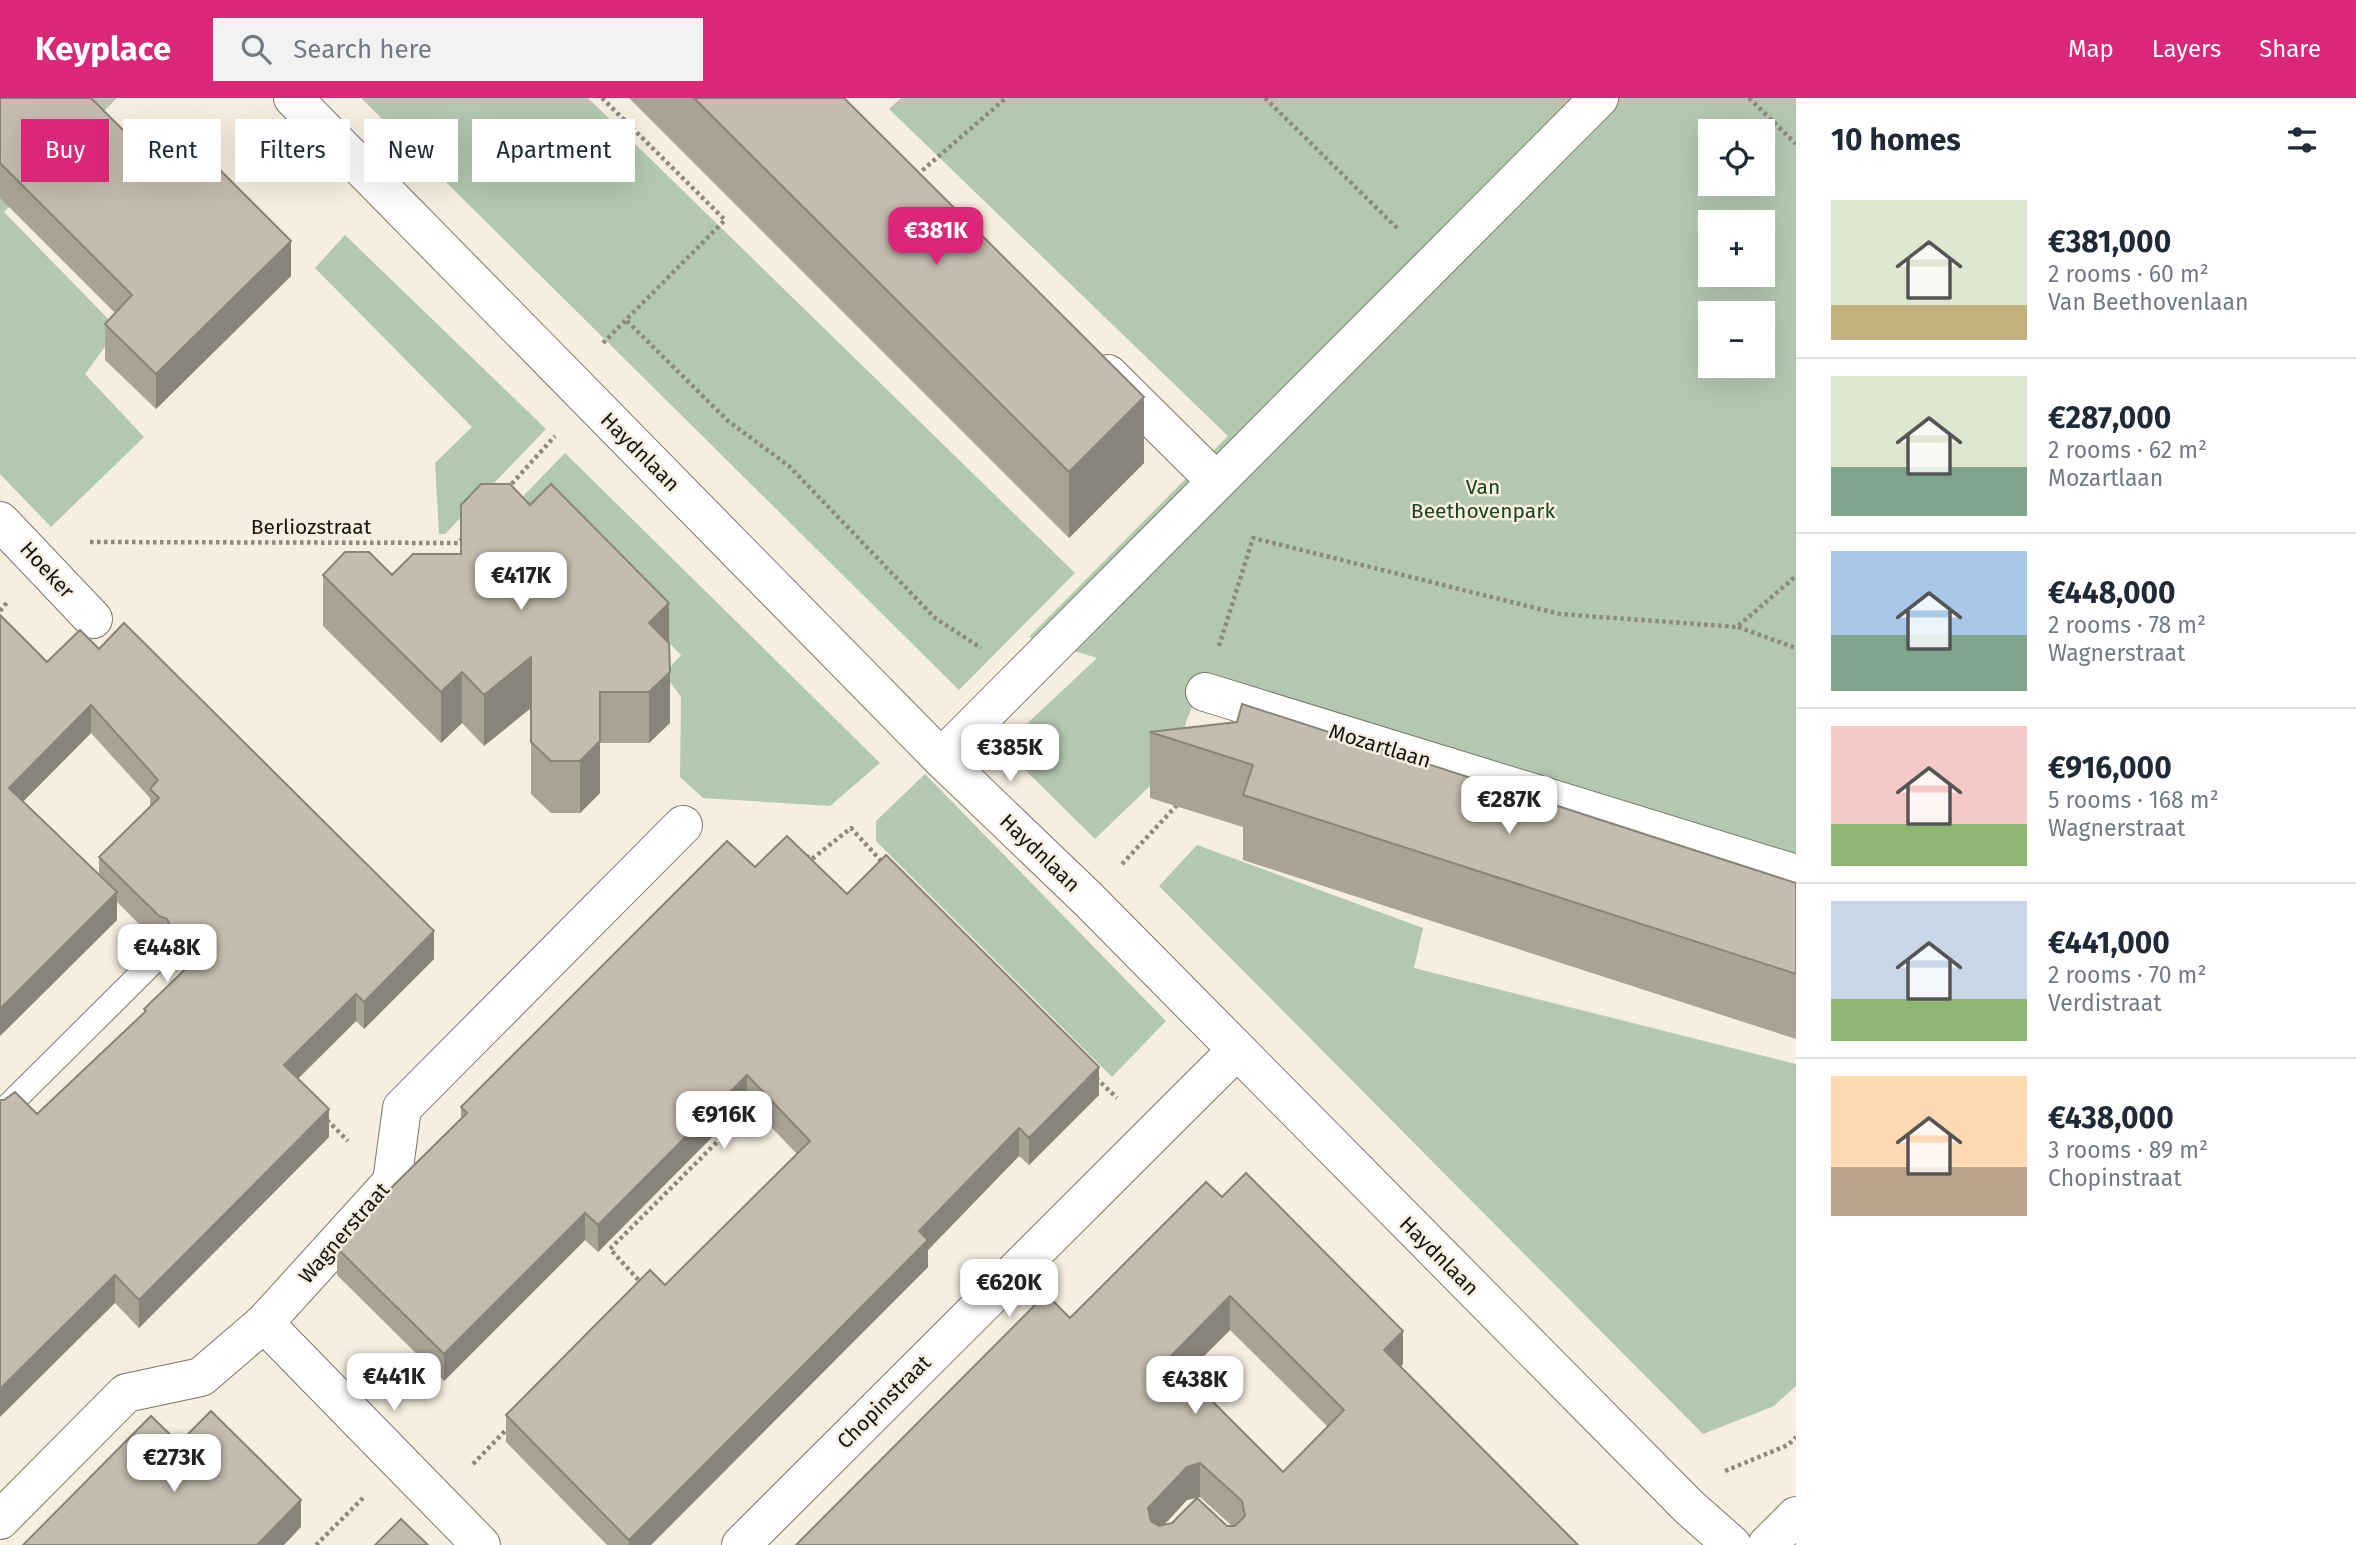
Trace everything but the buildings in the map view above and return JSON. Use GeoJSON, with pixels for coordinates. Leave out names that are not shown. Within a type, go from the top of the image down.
{"type":"FeatureCollection","features":[{"type":"Feature","properties":{"kind":"street","name":"Haydnlaan"},"geometry":{"type":"LineString","coordinates":[[293,98],[941,758],[1089,900],[1679,1498],[1732,1545]]}},
{"type":"Feature","properties":{"kind":"street"},"geometry":{"type":"LineString","coordinates":[[941,758],[1599,98]]}},
{"type":"Feature","properties":{"kind":"street"},"geometry":{"type":"LineString","coordinates":[[1079,345],[1216,481]]}},
{"type":"Feature","properties":{"kind":"street","name":"Hoeker"},"geometry":{"type":"LineString","coordinates":[[0,521],[93,619]]}},
{"type":"Feature","properties":{"kind":"street","name":"Mozartlaan"},"geometry":{"type":"LineString","coordinates":[[1205,692],[1796,874]]}},
{"type":"Feature","properties":{"kind":"street","name":"Wagnerstraat"},"geometry":{"type":"LineString","coordinates":[[0,1520],[126,1393],[201,1377],[264,1323],[392,1182],[402,1108],[683,825]]}},
{"type":"Feature","properties":{"kind":"street","name":"Chopinstraat"},"geometry":{"type":"LineString","coordinates":[[741,1545],[1236,1051]]}},
{"type":"Feature","properties":{"kind":"street"},"geometry":{"type":"LineString","coordinates":[[264,1323],[481,1545]]}},
{"type":"Feature","properties":{"kind":"street"},"geometry":{"type":"LineString","coordinates":[[1767,1545],[1796,1516]]}},
{"type":"Feature","properties":{"kind":"lane"},"geometry":{"type":"LineString","coordinates":[[0,1114],[157,958]]}},
{"type":"Feature","properties":{"kind":"path"},"geometry":{"type":"LineString","coordinates":[[505,492],[627,321],[725,220],[602,98]]}},
{"type":"Feature","properties":{"kind":"path"},"geometry":{"type":"LineString","coordinates":[[911,180],[1006,98]]}},
{"type":"Feature","properties":{"kind":"path"},"geometry":{"type":"LineString","coordinates":[[1265,98],[1433,263]]}},
{"type":"Feature","properties":{"kind":"path"},"geometry":{"type":"LineString","coordinates":[[1749,98],[1796,144]]}},
{"type":"Feature","properties":{"kind":"path"},"geometry":{"type":"LineString","coordinates":[[627,321],[728,421],[789,466],[935,618],[1024,674]]}},
{"type":"Feature","properties":{"kind":"path","name":"Berliozstraat"},"geometry":{"type":"LineString","coordinates":[[0,611],[40,564],[67,542],[458,543],[468,533]]}},
{"type":"Feature","properties":{"kind":"path"},"geometry":{"type":"LineString","coordinates":[[1205,692],[1253,538],[1560,614],[1737,627],[1796,648]]}},
{"type":"Feature","properties":{"kind":"path"},"geometry":{"type":"LineString","coordinates":[[1737,627],[1796,576]]}},
{"type":"Feature","properties":{"kind":"path"},"geometry":{"type":"LineString","coordinates":[[1089,900],[1184,796]]}},
{"type":"Feature","properties":{"kind":"path"},"geometry":{"type":"LineString","coordinates":[[800,852],[812,859],[851,828],[885,866]]}},
{"type":"Feature","properties":{"kind":"path"},"geometry":{"type":"LineString","coordinates":[[1094,1076],[1153,1133]]}},
{"type":"Feature","properties":{"kind":"path"},"geometry":{"type":"LineString","coordinates":[[646,1288],[610,1249],[756,1102]]}},
{"type":"Feature","properties":{"kind":"path"},"geometry":{"type":"LineString","coordinates":[[323,1117],[392,1182]]}},
{"type":"Feature","properties":{"kind":"path"},"geometry":{"type":"LineString","coordinates":[[438,1500],[513,1423]]}},
{"type":"Feature","properties":{"kind":"path"},"geometry":{"type":"LineString","coordinates":[[316,1545],[366,1495]]}},
{"type":"Feature","properties":{"kind":"green space"},"geometry":{"type":"Polygon","coordinates":[[[68,98],[117,98],[96,119],[47,119],[68,98]]]}},
{"type":"Feature","properties":{"kind":"green space"},"geometry":{"type":"Polygon","coordinates":[[[361,98],[588,98],[610,119],[472,119],[472,182],[635,182],[635,144],[1075,573],[959,690],[446,182],[458,182],[458,119],[382,119],[361,98]]]}},
{"type":"Feature","properties":{"kind":"green space","name":"Van Beethovenpark"},"geometry":{"type":"Polygon","coordinates":[[[901,98],[1796,98],[1796,867],[1200,688],[1186,722],[1179,758],[1095,839],[1002,747],[1097,658],[1029,637],[1228,436],[889,109],[901,98]]]}},
{"type":"Feature","properties":{"kind":"green space"},"geometry":{"type":"Polygon","coordinates":[[[21,144],[21,182],[34,182],[4,212],[118,329],[85,374],[144,437],[51,527],[0,474],[0,165],[21,144]]]}},
{"type":"Feature","properties":{"kind":"green space"},"geometry":{"type":"Polygon","coordinates":[[[345,235],[546,429],[445,534],[439,534],[435,463],[472,427],[315,268],[345,235]]]}},
{"type":"Feature","properties":{"kind":"green space"},"geometry":{"type":"Polygon","coordinates":[[[565,453],[880,763],[830,806],[703,798],[680,777],[681,697],[664,674],[681,655],[551,523],[502,518],[565,453]]]}},
{"type":"Feature","properties":{"kind":"green space"},"geometry":{"type":"Polygon","coordinates":[[[925,774],[1166,1021],[1112,1077],[876,841],[876,821],[925,774]]]}},
{"type":"Feature","properties":{"kind":"green space"},"geometry":{"type":"Polygon","coordinates":[[[1197,845],[1423,928],[1414,968],[1796,1064],[1796,1386],[1774,1406],[1703,1434],[1159,886],[1197,845]]]}}]}
